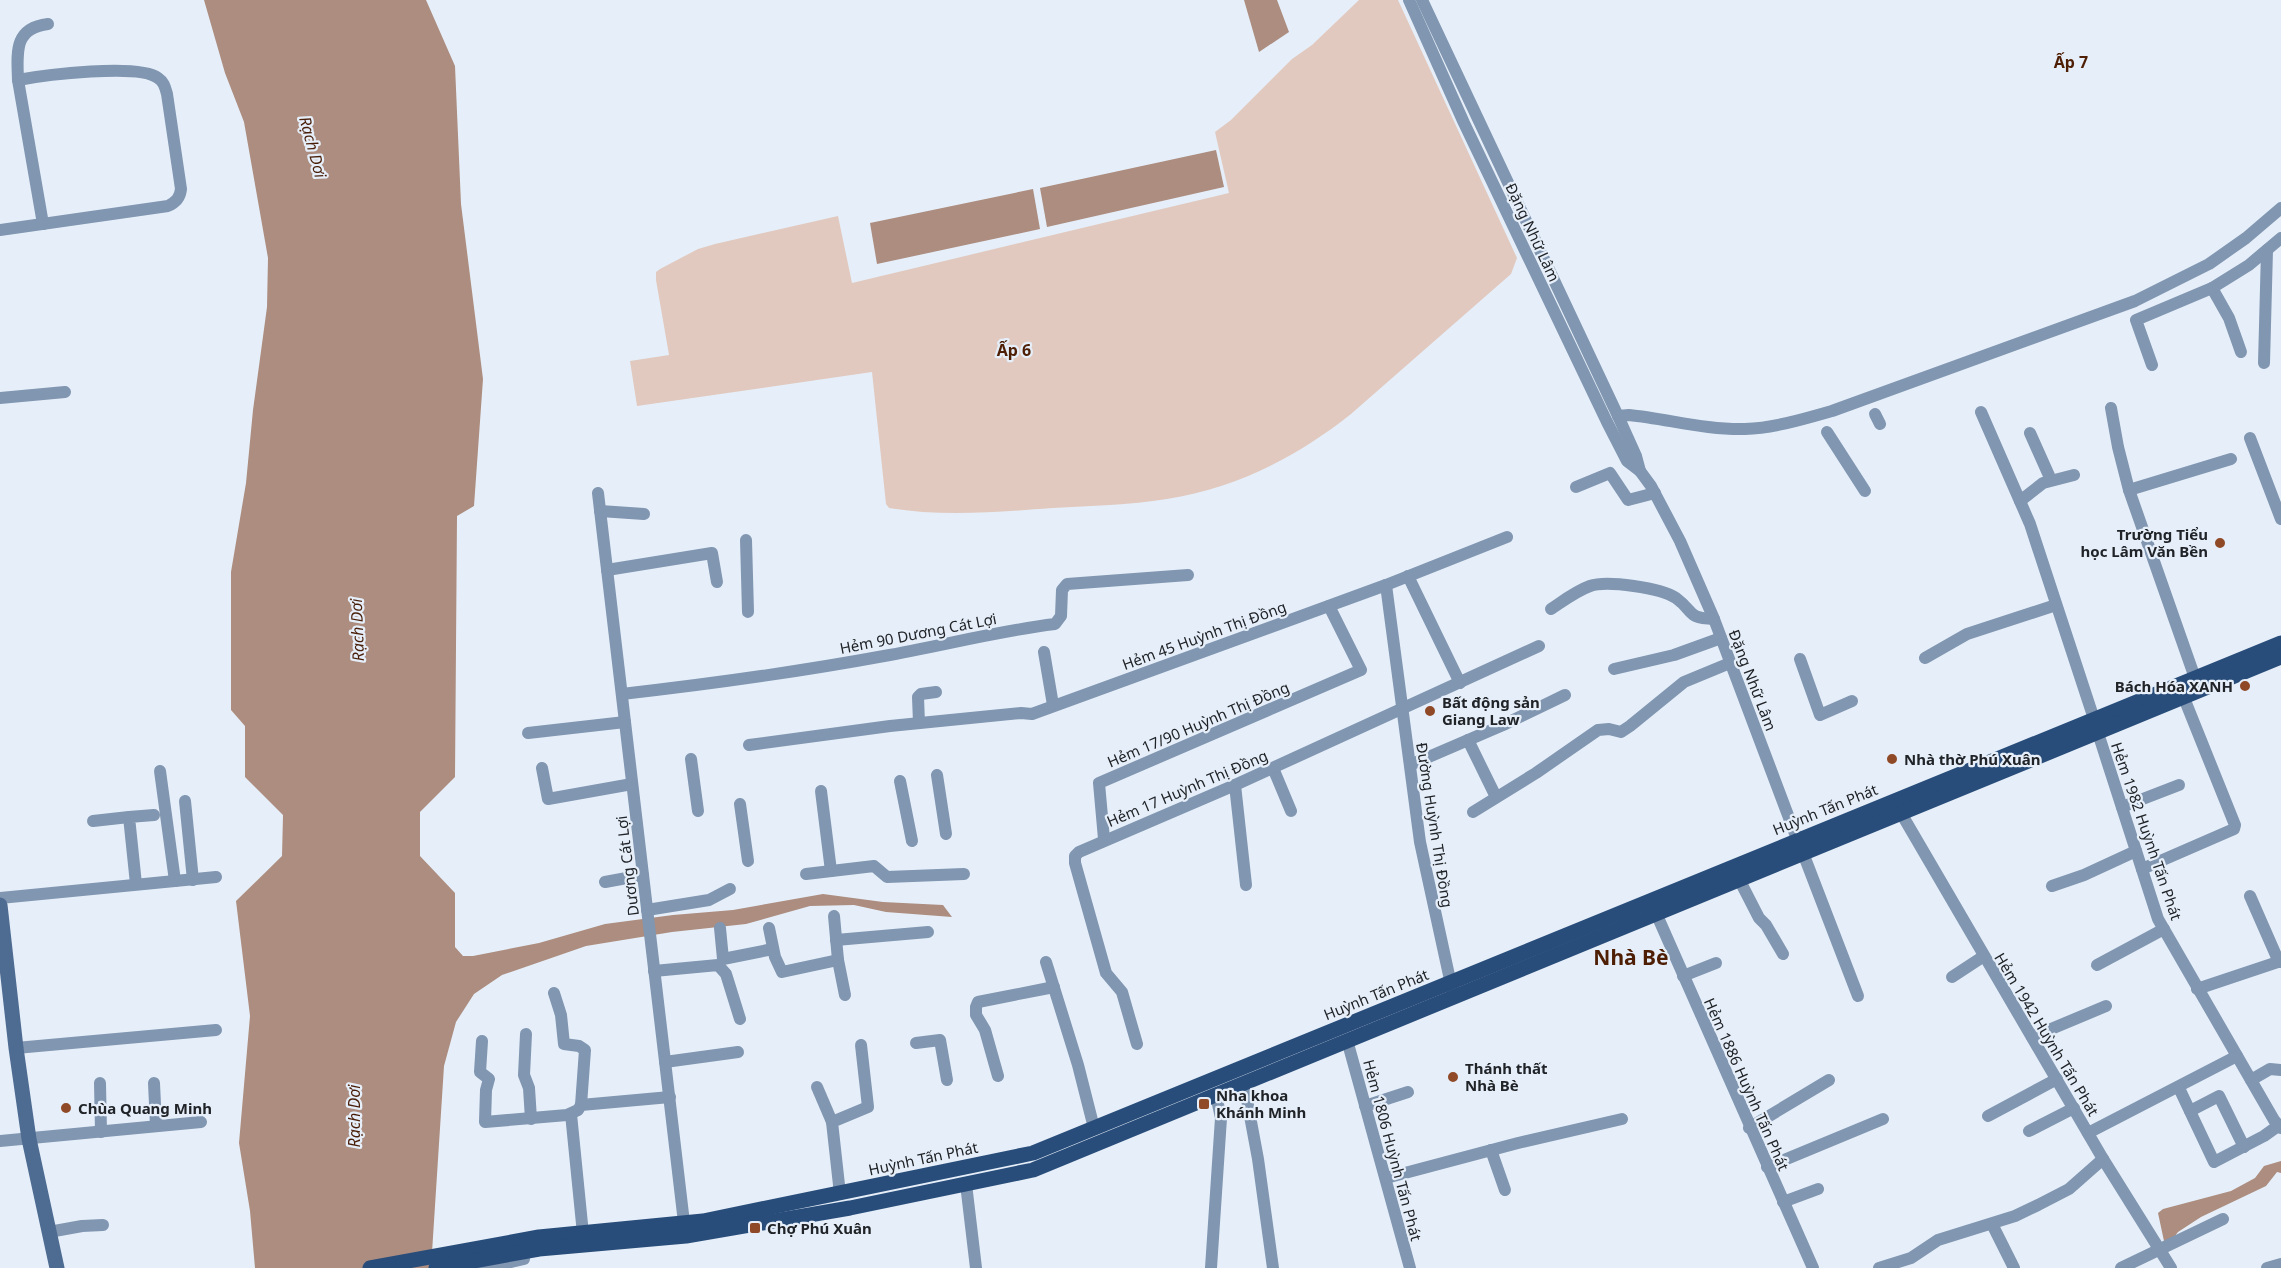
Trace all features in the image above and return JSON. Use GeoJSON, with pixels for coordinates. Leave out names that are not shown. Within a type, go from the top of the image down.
{"type":"FeatureCollection","features":[{"type":"Feature","properties":{"kind":"main road","name":"Huỳnh Tấn Phát"},"geometry":{"type":"LineString","coordinates":[[370,1268],[445,1262],[539,1249],[582,1239],[685,1230],[850,1208],[1033,1170],[1244,1084],[1347,1040],[1452,990],[1800,846],[2096,726],[2184,698],[2255,660],[2281,643]]}},
{"type":"Feature","properties":{"kind":"main road","name":"Huỳnh Tấn Phát"},"geometry":{"type":"LineString","coordinates":[[685,1230],[1033,1153],[1656,913],[1739,879],[1800,846],[1901,813],[2096,726],[2195,678],[2255,660],[2281,657]]}},
{"type":"Feature","properties":{"kind":"main road"},"geometry":{"type":"LineString","coordinates":[[963,1169],[966,1184]]}},
{"type":"Feature","properties":{"kind":"street","name":"Đặng Nhữ Lâm"},"geometry":{"type":"LineString","coordinates":[[1409,0],[1464,123],[1607,422],[1627,461],[1640,471],[1655,493],[1680,541],[1714,619],[1858,996]]}},
{"type":"Feature","properties":{"kind":"street","name":"Đặng Nhữ Lâm"},"geometry":{"type":"LineString","coordinates":[[1422,0],[1618,416],[1636,456],[1640,471]]}},
{"type":"Feature","properties":{"kind":"street"},"geometry":{"type":"LineString","coordinates":[[43,224],[18,80],[18,49],[21,39],[30,29],[48,24]]}},
{"type":"Feature","properties":{"kind":"street"},"geometry":{"type":"LineString","coordinates":[[0,230],[168,206],[180,196],[181,189],[167,94],[164,84],[157,76],[131,71],[18,80]]}},
{"type":"Feature","properties":{"kind":"street"},"geometry":{"type":"LineString","coordinates":[[1618,416],[1629,415],[1712,427],[1745,429],[1803,420],[1832,411],[2135,301],[2209,264],[2246,238],[2281,208]]}},
{"type":"Feature","properties":{"kind":"street"},"geometry":{"type":"LineString","coordinates":[[2152,365],[2136,320],[2212,288],[2249,265],[2281,238]]}},
{"type":"Feature","properties":{"kind":"street"},"geometry":{"type":"LineString","coordinates":[[2264,363],[2267,250]]}},
{"type":"Feature","properties":{"kind":"street"},"geometry":{"type":"LineString","coordinates":[[2212,288],[2229,318],[2241,352]]}},
{"type":"Feature","properties":{"kind":"street"},"geometry":{"type":"LineString","coordinates":[[0,398],[65,392]]}},
{"type":"Feature","properties":{"kind":"street"},"geometry":{"type":"LineString","coordinates":[[2111,408],[2129,490],[2195,678]]}},
{"type":"Feature","properties":{"kind":"street","name":"Hẻm 1982 Huỳnh Tấn Phát"},"geometry":{"type":"LineString","coordinates":[[1981,412],[2030,524],[2158,919],[2279,1127]]}},
{"type":"Feature","properties":{"kind":"street"},"geometry":{"type":"LineString","coordinates":[[2030,433],[2051,480]]}},
{"type":"Feature","properties":{"kind":"street"},"geometry":{"type":"LineString","coordinates":[[1829,437],[1865,490]]}},
{"type":"Feature","properties":{"kind":"street"},"geometry":{"type":"LineString","coordinates":[[2250,438],[2281,519]]}},
{"type":"Feature","properties":{"kind":"street"},"geometry":{"type":"LineString","coordinates":[[2129,490],[2231,459]]}},
{"type":"Feature","properties":{"kind":"street"},"geometry":{"type":"LineString","coordinates":[[1576,487],[1609,473],[1628,500],[1655,493]]}},
{"type":"Feature","properties":{"kind":"street"},"geometry":{"type":"LineString","coordinates":[[2020,501],[2043,483],[2074,475]]}},
{"type":"Feature","properties":{"kind":"street","name":"Dương Cát Lợi"},"geometry":{"type":"LineString","coordinates":[[598,493],[685,1230]]}},
{"type":"Feature","properties":{"kind":"street"},"geometry":{"type":"LineString","coordinates":[[600,511],[644,514]]}},
{"type":"Feature","properties":{"kind":"street","name":"Hẻm 45 Huỳnh Thị Đồng"},"geometry":{"type":"LineString","coordinates":[[919,723],[1021,713],[1032,714],[1386,585],[1507,537]]}},
{"type":"Feature","properties":{"kind":"street"},"geometry":{"type":"LineString","coordinates":[[746,540],[748,612]]}},
{"type":"Feature","properties":{"kind":"street"},"geometry":{"type":"LineString","coordinates":[[607,570],[712,553],[717,582]]}},
{"type":"Feature","properties":{"kind":"street","name":"Hẻm 90 Dương Cát Lợi"},"geometry":{"type":"LineString","coordinates":[[622,694],[788,673],[886,656],[1013,629],[1055,624],[1061,616],[1062,590],[1067,584],[1188,575]]}},
{"type":"Feature","properties":{"kind":"street"},"geometry":{"type":"LineString","coordinates":[[1408,576],[1460,682]]}},
{"type":"Feature","properties":{"kind":"street","name":"Đường Huỳnh Thị Đồng"},"geometry":{"type":"LineString","coordinates":[[1386,585],[1424,863],[1452,990]]}},
{"type":"Feature","properties":{"kind":"street"},"geometry":{"type":"LineString","coordinates":[[1551,609],[1589,586],[1616,585],[1643,587],[1658,591],[1674,597],[1694,617],[1714,619]]}},
{"type":"Feature","properties":{"kind":"street"},"geometry":{"type":"LineString","coordinates":[[1925,658],[1966,634],[2056,605]]}},
{"type":"Feature","properties":{"kind":"street","name":"Hẻm 17/90 Huỳnh Thị Đồng"},"geometry":{"type":"LineString","coordinates":[[1104,839],[1099,783],[1361,670],[1329,606]]}},
{"type":"Feature","properties":{"kind":"street"},"geometry":{"type":"LineString","coordinates":[[1614,669],[1674,655],[1721,638]]}},
{"type":"Feature","properties":{"kind":"street","name":"Hẻm 17 Huỳnh Thị Đồng"},"geometry":{"type":"LineString","coordinates":[[1137,1044],[1122,992],[1106,973],[1075,863],[1075,855],[1104,839],[1235,785],[1539,646]]}},
{"type":"Feature","properties":{"kind":"street"},"geometry":{"type":"LineString","coordinates":[[1044,652],[1053,705]]}},
{"type":"Feature","properties":{"kind":"street"},"geometry":{"type":"LineString","coordinates":[[1800,659],[1820,714],[1852,701]]}},
{"type":"Feature","properties":{"kind":"street"},"geometry":{"type":"LineString","coordinates":[[1473,812],[1598,730],[1609,729],[1621,732],[1684,682],[1730,663]]}},
{"type":"Feature","properties":{"kind":"street"},"geometry":{"type":"LineString","coordinates":[[749,745],[919,723],[918,697],[921,694],[936,692]]}},
{"type":"Feature","properties":{"kind":"street"},"geometry":{"type":"LineString","coordinates":[[1410,765],[1565,695]]}},
{"type":"Feature","properties":{"kind":"street"},"geometry":{"type":"LineString","coordinates":[[2142,869],[2234,829],[2235,825],[2184,698]]}},
{"type":"Feature","properties":{"kind":"street"},"geometry":{"type":"LineString","coordinates":[[528,733],[625,722]]}},
{"type":"Feature","properties":{"kind":"street"},"geometry":{"type":"LineString","coordinates":[[1468,740],[1496,797]]}},
{"type":"Feature","properties":{"kind":"street"},"geometry":{"type":"LineString","coordinates":[[691,759],[698,811]]}},
{"type":"Feature","properties":{"kind":"street"},"geometry":{"type":"LineString","coordinates":[[542,768],[548,799],[632,783]]}},
{"type":"Feature","properties":{"kind":"street"},"geometry":{"type":"LineString","coordinates":[[1273,768],[1291,811]]}},
{"type":"Feature","properties":{"kind":"street"},"geometry":{"type":"LineString","coordinates":[[160,771],[175,881]]}},
{"type":"Feature","properties":{"kind":"street"},"geometry":{"type":"LineString","coordinates":[[937,775],[946,834]]}},
{"type":"Feature","properties":{"kind":"street"},"geometry":{"type":"LineString","coordinates":[[900,781],[912,841]]}},
{"type":"Feature","properties":{"kind":"street"},"geometry":{"type":"LineString","coordinates":[[1235,785],[1246,885]]}},
{"type":"Feature","properties":{"kind":"street"},"geometry":{"type":"LineString","coordinates":[[2122,807],[2179,785]]}},
{"type":"Feature","properties":{"kind":"street"},"geometry":{"type":"LineString","coordinates":[[821,791],[831,871]]}},
{"type":"Feature","properties":{"kind":"street"},"geometry":{"type":"LineString","coordinates":[[185,801],[193,880]]}},
{"type":"Feature","properties":{"kind":"street"},"geometry":{"type":"LineString","coordinates":[[740,804],[748,861]]}},
{"type":"Feature","properties":{"kind":"street","name":"Hẻm 1942 Huỳnh Tấn Phát"},"geometry":{"type":"LineString","coordinates":[[1901,813],[2088,1133],[2172,1268]]}},
{"type":"Feature","properties":{"kind":"street"},"geometry":{"type":"LineString","coordinates":[[93,821],[154,815]]}},
{"type":"Feature","properties":{"kind":"street"},"geometry":{"type":"LineString","coordinates":[[129,817],[136,884]]}},
{"type":"Feature","properties":{"kind":"street"},"geometry":{"type":"LineString","coordinates":[[2052,886],[2136,851]]}},
{"type":"Feature","properties":{"kind":"street"},"geometry":{"type":"LineString","coordinates":[[806,874],[874,866],[887,877],[964,874]]}},
{"type":"Feature","properties":{"kind":"street"},"geometry":{"type":"LineString","coordinates":[[605,882],[643,875]]}},
{"type":"Feature","properties":{"kind":"street"},"geometry":{"type":"LineString","coordinates":[[0,898],[216,877]]}},
{"type":"Feature","properties":{"kind":"street"},"geometry":{"type":"LineString","coordinates":[[1739,879],[1759,918],[1766,925],[1783,954]]}},
{"type":"Feature","properties":{"kind":"street"},"geometry":{"type":"LineString","coordinates":[[647,912],[709,900],[730,889]]}},
{"type":"Feature","properties":{"kind":"street"},"geometry":{"type":"LineString","coordinates":[[2197,989],[2280,961],[2250,896]]}},
{"type":"Feature","properties":{"kind":"street"},"geometry":{"type":"LineString","coordinates":[[0,905],[29,1139],[57,1268]]}},
{"type":"Feature","properties":{"kind":"street","name":"Hẻm 1886 Huỳnh Tấn Phát"},"geometry":{"type":"LineString","coordinates":[[1656,913],[1749,1128],[1813,1268]]}},
{"type":"Feature","properties":{"kind":"street"},"geometry":{"type":"LineString","coordinates":[[834,916],[838,960],[845,995]]}},
{"type":"Feature","properties":{"kind":"street"},"geometry":{"type":"LineString","coordinates":[[720,928],[723,960],[773,950]]}},
{"type":"Feature","properties":{"kind":"street"},"geometry":{"type":"LineString","coordinates":[[769,928],[773,950],[782,972],[838,960]]}},
{"type":"Feature","properties":{"kind":"street"},"geometry":{"type":"LineString","coordinates":[[2097,965],[2164,929]]}},
{"type":"Feature","properties":{"kind":"street"},"geometry":{"type":"LineString","coordinates":[[836,940],[928,932]]}},
{"type":"Feature","properties":{"kind":"street"},"geometry":{"type":"LineString","coordinates":[[1952,977],[1984,956]]}},
{"type":"Feature","properties":{"kind":"street"},"geometry":{"type":"LineString","coordinates":[[1046,962],[1078,1065],[1094,1128]]}},
{"type":"Feature","properties":{"kind":"street"},"geometry":{"type":"LineString","coordinates":[[1683,976],[1716,963]]}},
{"type":"Feature","properties":{"kind":"street"},"geometry":{"type":"LineString","coordinates":[[654,971],[718,965],[726,974],[740,1018]]}},
{"type":"Feature","properties":{"kind":"street"},"geometry":{"type":"LineString","coordinates":[[998,1076],[985,1029],[976,1014],[978,1002],[1054,987]]}},
{"type":"Feature","properties":{"kind":"street"},"geometry":{"type":"LineString","coordinates":[[482,1041],[480,1072],[489,1079],[486,1090],[485,1122],[571,1114],[578,1110],[581,1105],[585,1050],[579,1046],[564,1044],[561,1015],[554,993]]}},
{"type":"Feature","properties":{"kind":"street"},"geometry":{"type":"LineString","coordinates":[[2032,1037],[2106,1006]]}},
{"type":"Feature","properties":{"kind":"street"},"geometry":{"type":"LineString","coordinates":[[16,1048],[216,1030]]}},
{"type":"Feature","properties":{"kind":"street"},"geometry":{"type":"LineString","coordinates":[[526,1034],[524,1076],[529,1088],[531,1119]]}},
{"type":"Feature","properties":{"kind":"street"},"geometry":{"type":"LineString","coordinates":[[916,1043],[940,1040],[947,1080]]}},
{"type":"Feature","properties":{"kind":"street","name":"Hẻm 1806 Huỳnh Tấn Phát"},"geometry":{"type":"LineString","coordinates":[[1347,1040],[1410,1268]]}},
{"type":"Feature","properties":{"kind":"street"},"geometry":{"type":"LineString","coordinates":[[832,1122],[868,1107],[861,1044]]}},
{"type":"Feature","properties":{"kind":"street"},"geometry":{"type":"LineString","coordinates":[[665,1062],[738,1052]]}},
{"type":"Feature","properties":{"kind":"street"},"geometry":{"type":"LineString","coordinates":[[2088,1133],[2179,1088],[2237,1056]]}},
{"type":"Feature","properties":{"kind":"street"},"geometry":{"type":"LineString","coordinates":[[2251,1080],[2270,1069],[2281,1070]]}},
{"type":"Feature","properties":{"kind":"street"},"geometry":{"type":"LineString","coordinates":[[1988,1116],[2057,1079]]}},
{"type":"Feature","properties":{"kind":"street"},"geometry":{"type":"LineString","coordinates":[[1749,1128],[1829,1080]]}},
{"type":"Feature","properties":{"kind":"street"},"geometry":{"type":"LineString","coordinates":[[100,1083],[101,1132]]}},
{"type":"Feature","properties":{"kind":"street"},"geometry":{"type":"LineString","coordinates":[[154,1083],[156,1126]]}},
{"type":"Feature","properties":{"kind":"street"},"geometry":{"type":"LineString","coordinates":[[1244,1084],[1258,1159],[1273,1268]]}},
{"type":"Feature","properties":{"kind":"street"},"geometry":{"type":"LineString","coordinates":[[818,1087],[832,1122],[840,1194]]}},
{"type":"Feature","properties":{"kind":"street"},"geometry":{"type":"LineString","coordinates":[[2179,1088],[2214,1162],[2279,1127]]}},
{"type":"Feature","properties":{"kind":"street"},"geometry":{"type":"LineString","coordinates":[[1365,1106],[1408,1092]]}},
{"type":"Feature","properties":{"kind":"street"},"geometry":{"type":"LineString","coordinates":[[1211,1268],[1221,1118],[1216,1095]]}},
{"type":"Feature","properties":{"kind":"street"},"geometry":{"type":"LineString","coordinates":[[2190,1111],[2219,1096],[2244,1147]]}},
{"type":"Feature","properties":{"kind":"street"},"geometry":{"type":"LineString","coordinates":[[581,1105],[670,1097]]}},
{"type":"Feature","properties":{"kind":"street"},"geometry":{"type":"LineString","coordinates":[[2029,1131],[2074,1108]]}},
{"type":"Feature","properties":{"kind":"street"},"geometry":{"type":"LineString","coordinates":[[484,1268],[580,1251],[582,1239],[571,1114]]}},
{"type":"Feature","properties":{"kind":"street"},"geometry":{"type":"LineString","coordinates":[[1386,1178],[1622,1119]]}},
{"type":"Feature","properties":{"kind":"street"},"geometry":{"type":"LineString","coordinates":[[1767,1167],[1883,1119]]}},
{"type":"Feature","properties":{"kind":"street"},"geometry":{"type":"LineString","coordinates":[[0,1142],[201,1122]]}},
{"type":"Feature","properties":{"kind":"street"},"geometry":{"type":"LineString","coordinates":[[1491,1150],[1505,1190]]}},
{"type":"Feature","properties":{"kind":"street"},"geometry":{"type":"LineString","coordinates":[[1879,1268],[1911,1258],[1938,1240],[2015,1216],[2069,1189],[2103,1158]]}},
{"type":"Feature","properties":{"kind":"street"},"geometry":{"type":"LineString","coordinates":[[966,1184],[976,1268]]}},
{"type":"Feature","properties":{"kind":"street"},"geometry":{"type":"LineString","coordinates":[[1783,1202],[1818,1189]]}},
{"type":"Feature","properties":{"kind":"street"},"geometry":{"type":"LineString","coordinates":[[2121,1268],[2223,1219]]}},
{"type":"Feature","properties":{"kind":"street"},"geometry":{"type":"LineString","coordinates":[[1992,1224],[2014,1268]]}},
{"type":"Feature","properties":{"kind":"street"},"geometry":{"type":"LineString","coordinates":[[50,1232],[102,1225]]}},
{"type":"Feature","properties":{"kind":"street"},"geometry":{"type":"LineString","coordinates":[[2267,1268],[2281,1264]]}},
{"type":"Feature","properties":{"kind":"shaded area"},"geometry":{"type":"Polygon","coordinates":[[[1359,0],[1398,0],[1517,258],[1511,274],[1351,414],[1287,457],[1241,479],[1193,494],[1167,499],[1124,504],[991,512],[909,511],[889,508],[886,504],[872,372],[637,406],[630,361],[669,355],[656,280],[656,272],[660,269],[698,249],[838,216],[852,283],[1229,193],[1215,132],[1231,120],[1292,59],[1312,45],[1359,0]]]}},
{"type":"Feature","properties":{"kind":"water","name":"Rạch Dơi"},"geometry":{"type":"Polygon","coordinates":[[[204,0],[426,0],[455,66],[461,204],[483,379],[474,506],[457,516],[455,777],[420,812],[420,856],[455,893],[455,947],[463,956],[473,956],[539,943],[605,924],[733,910],[823,894],[883,902],[943,905],[952,917],[886,912],[854,905],[810,906],[746,924],[672,932],[586,946],[502,975],[474,994],[456,1022],[444,1066],[431,1268],[255,1268],[250,1211],[239,1143],[250,1016],[236,901],[282,856],[283,815],[245,777],[245,726],[231,710],[231,572],[246,483],[267,307],[268,258],[244,122],[225,73],[204,0]]]}},
{"type":"Feature","properties":{"kind":"water"},"geometry":{"type":"Polygon","coordinates":[[[1244,0],[1277,0],[1289,32],[1259,52],[1244,0]]]}},
{"type":"Feature","properties":{"kind":"water"},"geometry":{"type":"Polygon","coordinates":[[[1216,150],[1224,187],[1047,227],[1040,188],[1216,150]]]}},
{"type":"Feature","properties":{"kind":"water"},"geometry":{"type":"Polygon","coordinates":[[[1033,189],[1040,229],[877,264],[870,223],[1033,189]]]}},
{"type":"Feature","properties":{"kind":"water"},"geometry":{"type":"Polygon","coordinates":[[[2281,1161],[2281,1173],[2277,1172],[2266,1186],[2201,1217],[2178,1232],[2172,1240],[2164,1241],[2158,1213],[2163,1209],[2231,1191],[2255,1178],[2264,1166],[2281,1161]]]}},
{"type":"Feature","properties":{"kind":"place","name":"Trường Tiểu học Lâm Văn Bền"},"geometry":{"type":"Point","coordinates":[2220,543]}},
{"type":"Feature","properties":{"kind":"place","name":"Bách Hóa XANH"},"geometry":{"type":"Point","coordinates":[2245,686]}},
{"type":"Feature","properties":{"kind":"place","name":"Bất động sản Giang Law"},"geometry":{"type":"Point","coordinates":[1430,711]}},
{"type":"Feature","properties":{"kind":"place","name":"Nhà thờ Phú Xuân"},"geometry":{"type":"Point","coordinates":[1892,759]}},
{"type":"Feature","properties":{"kind":"place","name":"Thánh thất Nhà Bè"},"geometry":{"type":"Point","coordinates":[1453,1077]}},
{"type":"Feature","properties":{"kind":"place","name":"Nha khoa Khánh Minh"},"geometry":{"type":"Point","coordinates":[1204,1104]}},
{"type":"Feature","properties":{"kind":"place","name":"Chùa Quang Minh"},"geometry":{"type":"Point","coordinates":[66,1108]}},
{"type":"Feature","properties":{"kind":"place","name":"Chợ Phú Xuân"},"geometry":{"type":"Point","coordinates":[755,1228]}},
{"type":"Feature","properties":{"kind":"district","name":"Ấp 7"},"geometry":{"type":"Point","coordinates":[2071,62]}},
{"type":"Feature","properties":{"kind":"district","name":"Ấp 6"},"geometry":{"type":"Point","coordinates":[1014,350]}},
{"type":"Feature","properties":{"kind":"district","name":"Nhà Bè"},"geometry":{"type":"Point","coordinates":[1631,957]}}]}
